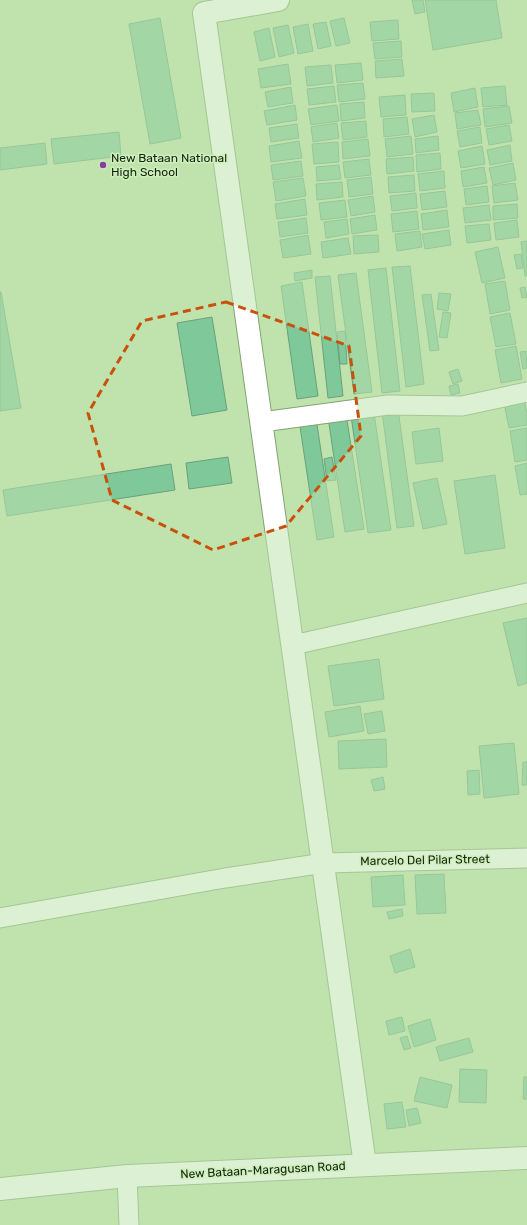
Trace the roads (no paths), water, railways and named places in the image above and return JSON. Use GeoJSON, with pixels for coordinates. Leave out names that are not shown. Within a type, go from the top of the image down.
{"type":"FeatureCollection","features":[{"type":"Feature","properties":{"kind":"street"},"geometry":{"type":"LineString","coordinates":[[278,0],[203,6],[324,863],[365,1165]]}},
{"type":"Feature","properties":{"kind":"street"},"geometry":{"type":"LineString","coordinates":[[262,422],[388,405],[462,406],[527,392]]}},
{"type":"Feature","properties":{"kind":"street"},"geometry":{"type":"LineString","coordinates":[[293,645],[527,593]]}},
{"type":"Feature","properties":{"kind":"street","name":"Marcelo Del Pilar Street"},"geometry":{"type":"LineString","coordinates":[[0,918],[225,878],[324,863],[527,858]]}},
{"type":"Feature","properties":{"kind":"street","name":"New Bataan-Maragusan Road"},"geometry":{"type":"LineString","coordinates":[[0,1189],[127,1176],[527,1158]]}},
{"type":"Feature","properties":{"kind":"street"},"geometry":{"type":"LineString","coordinates":[[127,1176],[129,1225]]}},
{"type":"Feature","properties":{"kind":"place","name":"New Bataan National High School"},"geometry":{"type":"Point","coordinates":[103,165]}}]}
